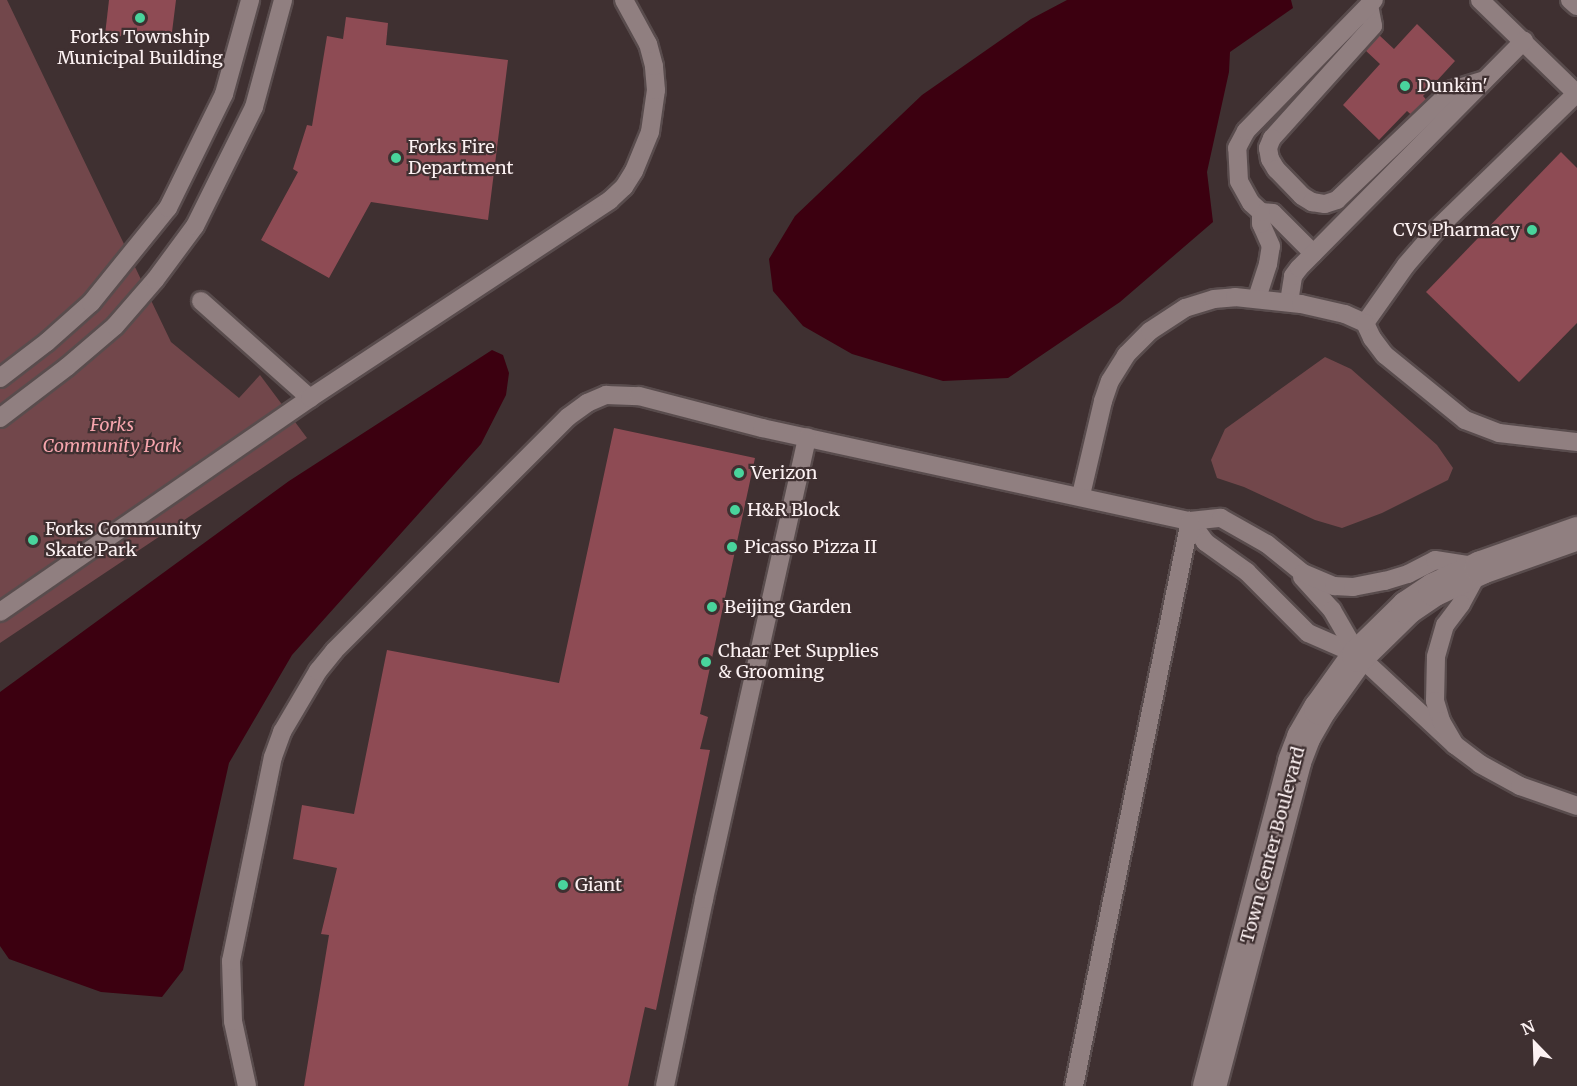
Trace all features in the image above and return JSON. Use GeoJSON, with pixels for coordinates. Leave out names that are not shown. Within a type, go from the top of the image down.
{"type":"FeatureCollection","features":[{"type":"Feature","properties":{"kind":"street","name":"Town Center Boulevard"},"geometry":{"type":"LineString","coordinates":[[1209,1086],[1294,761],[1303,737],[1320,708],[1358,655],[1407,607],[1434,589],[1481,567],[1577,534]]}},
{"type":"Feature","properties":{"kind":"lane"},"geometry":{"type":"LineString","coordinates":[[0,378],[47,342],[91,303],[168,208],[224,94],[250,0]]}},
{"type":"Feature","properties":{"kind":"lane"},"geometry":{"type":"LineString","coordinates":[[0,418],[115,327],[155,280],[195,226],[254,106],[283,0]]}},
{"type":"Feature","properties":{"kind":"lane"},"geometry":{"type":"LineString","coordinates":[[0,612],[310,398],[610,200],[624,187],[634,171],[650,132],[656,90],[654,66],[648,44],[624,0]]}},
{"type":"Feature","properties":{"kind":"lane"},"geometry":{"type":"LineString","coordinates":[[1365,323],[1430,237],[1577,93],[1480,0]]}},
{"type":"Feature","properties":{"kind":"lane"},"geometry":{"type":"LineString","coordinates":[[1570,0],[1577,6]]}},
{"type":"Feature","properties":{"kind":"lane"},"geometry":{"type":"LineString","coordinates":[[1371,2],[1373,26],[1272,138],[1268,148],[1270,159],[1276,169],[1302,196],[1312,202],[1325,204],[1337,200],[1452,90],[1485,80]]}},
{"type":"Feature","properties":{"kind":"lane"},"geometry":{"type":"LineString","coordinates":[[1257,298],[1271,246],[1261,224],[1261,212],[1245,194],[1236,166],[1237,148],[1246,131],[1371,2]]}},
{"type":"Feature","properties":{"kind":"lane"},"geometry":{"type":"LineString","coordinates":[[1289,302],[1293,276],[1313,253],[1524,41]]}},
{"type":"Feature","properties":{"kind":"lane"},"geometry":{"type":"LineString","coordinates":[[1261,212],[1273,213],[1313,253]]}},
{"type":"Feature","properties":{"kind":"lane"},"geometry":{"type":"LineString","coordinates":[[1081,495],[1103,400],[1110,381],[1126,355],[1150,331],[1185,308],[1214,299],[1257,298],[1289,302],[1323,308],[1365,323],[1372,338],[1385,355],[1466,420],[1498,433],[1577,442]]}},
{"type":"Feature","properties":{"kind":"lane"},"geometry":{"type":"LineString","coordinates":[[201,302],[310,398]]}},
{"type":"Feature","properties":{"kind":"lane"},"geometry":{"type":"LineString","coordinates":[[247,1086],[233,1021],[231,961],[273,757],[282,732],[300,700],[334,651],[563,422],[578,409],[598,398],[616,393],[639,396],[762,428],[1190,520],[1221,518],[1267,544],[1319,582],[1334,586],[1370,585],[1408,574],[1435,560],[1481,567],[1461,604],[1445,626],[1436,657],[1435,701],[1441,721],[1455,745]]}},
{"type":"Feature","properties":{"kind":"lane"},"geometry":{"type":"LineString","coordinates":[[665,1086],[704,899],[807,437]]}},
{"type":"Feature","properties":{"kind":"lane"},"geometry":{"type":"LineString","coordinates":[[1190,520],[1205,542],[1247,572],[1308,633],[1358,655]]}},
{"type":"Feature","properties":{"kind":"lane"},"geometry":{"type":"LineString","coordinates":[[1074,1086],[1190,520]]}},
{"type":"Feature","properties":{"kind":"lane"},"geometry":{"type":"LineString","coordinates":[[1289,562],[1332,610],[1358,655],[1455,745],[1480,764],[1520,786],[1577,806]]}},
{"type":"Feature","properties":{"kind":"green space","name":"Forks Community Park"},"geometry":{"type":"Polygon","coordinates":[[[0,0],[7,0],[171,342],[239,398],[260,375],[307,438],[0,643],[0,0]]]}},
{"type":"Feature","properties":{"kind":"green space"},"geometry":{"type":"Polygon","coordinates":[[[1325,357],[1351,369],[1437,445],[1453,468],[1448,480],[1382,513],[1342,528],[1315,520],[1244,487],[1217,478],[1211,460],[1225,429],[1325,357]]]}},
{"type":"Feature","properties":{"kind":"shaded area"},"geometry":{"type":"Polygon","coordinates":[[[1067,0],[1291,0],[1293,8],[1230,52],[1229,72],[1207,172],[1213,222],[1120,302],[1008,378],[943,381],[852,354],[803,326],[773,291],[769,259],[795,216],[922,95],[1031,19],[1067,0]]]}},
{"type":"Feature","properties":{"kind":"shaded area"},"geometry":{"type":"Polygon","coordinates":[[[492,350],[503,355],[509,373],[506,395],[481,444],[292,655],[229,763],[183,970],[162,997],[101,992],[9,959],[0,946],[0,692],[289,481],[492,350]]]}},
{"type":"Feature","properties":{"kind":"building","name":"Forks Township Municipal Building"},"geometry":{"type":"Polygon","coordinates":[[[109,0],[176,0],[171,40],[105,35],[109,0]]]}},
{"type":"Feature","properties":{"kind":"building","name":"Forks Fire Department"},"geometry":{"type":"Polygon","coordinates":[[[346,17],[388,23],[386,45],[508,60],[488,220],[371,202],[329,278],[261,240],[298,172],[293,169],[307,125],[312,126],[327,36],[343,39],[346,17]]]}},
{"type":"Feature","properties":{"kind":"building"},"geometry":{"type":"Polygon","coordinates":[[[1417,24],[1455,61],[1423,96],[1431,105],[1416,119],[1407,111],[1379,140],[1343,105],[1380,64],[1365,50],[1379,35],[1394,49],[1417,24]]]}},
{"type":"Feature","properties":{"kind":"building","name":"CVS Pharmacy"},"geometry":{"type":"Polygon","coordinates":[[[1561,152],[1577,168],[1577,323],[1519,382],[1426,292],[1561,152]]]}},
{"type":"Feature","properties":{"kind":"building"},"geometry":{"type":"Polygon","coordinates":[[[614,428],[755,458],[700,714],[708,717],[700,749],[710,750],[656,1010],[645,1007],[628,1086],[304,1086],[329,935],[321,934],[337,868],[293,859],[302,805],[354,814],[387,650],[559,683],[614,428]]]}},
{"type":"Feature","properties":{"kind":"place","name":"Forks Township Municipal Building"},"geometry":{"type":"Point","coordinates":[140,18]}},
{"type":"Feature","properties":{"kind":"place","name":"Dunkin'"},"geometry":{"type":"Point","coordinates":[1405,86]}},
{"type":"Feature","properties":{"kind":"place","name":"Forks Fire Department"},"geometry":{"type":"Point","coordinates":[396,158]}},
{"type":"Feature","properties":{"kind":"place","name":"CVS Pharmacy"},"geometry":{"type":"Point","coordinates":[1532,230]}},
{"type":"Feature","properties":{"kind":"place","name":"Verizon"},"geometry":{"type":"Point","coordinates":[739,473]}},
{"type":"Feature","properties":{"kind":"place","name":"H&R Block"},"geometry":{"type":"Point","coordinates":[735,510]}},
{"type":"Feature","properties":{"kind":"place","name":"Forks Community Skate Park"},"geometry":{"type":"Point","coordinates":[33,540]}},
{"type":"Feature","properties":{"kind":"place","name":"Picasso Pizza II"},"geometry":{"type":"Point","coordinates":[732,547]}},
{"type":"Feature","properties":{"kind":"place","name":"Beijing Garden"},"geometry":{"type":"Point","coordinates":[712,607]}},
{"type":"Feature","properties":{"kind":"place","name":"Chaar Pet Supplies & Grooming"},"geometry":{"type":"Point","coordinates":[706,662]}},
{"type":"Feature","properties":{"kind":"place","name":"Giant"},"geometry":{"type":"Point","coordinates":[563,885]}}]}
